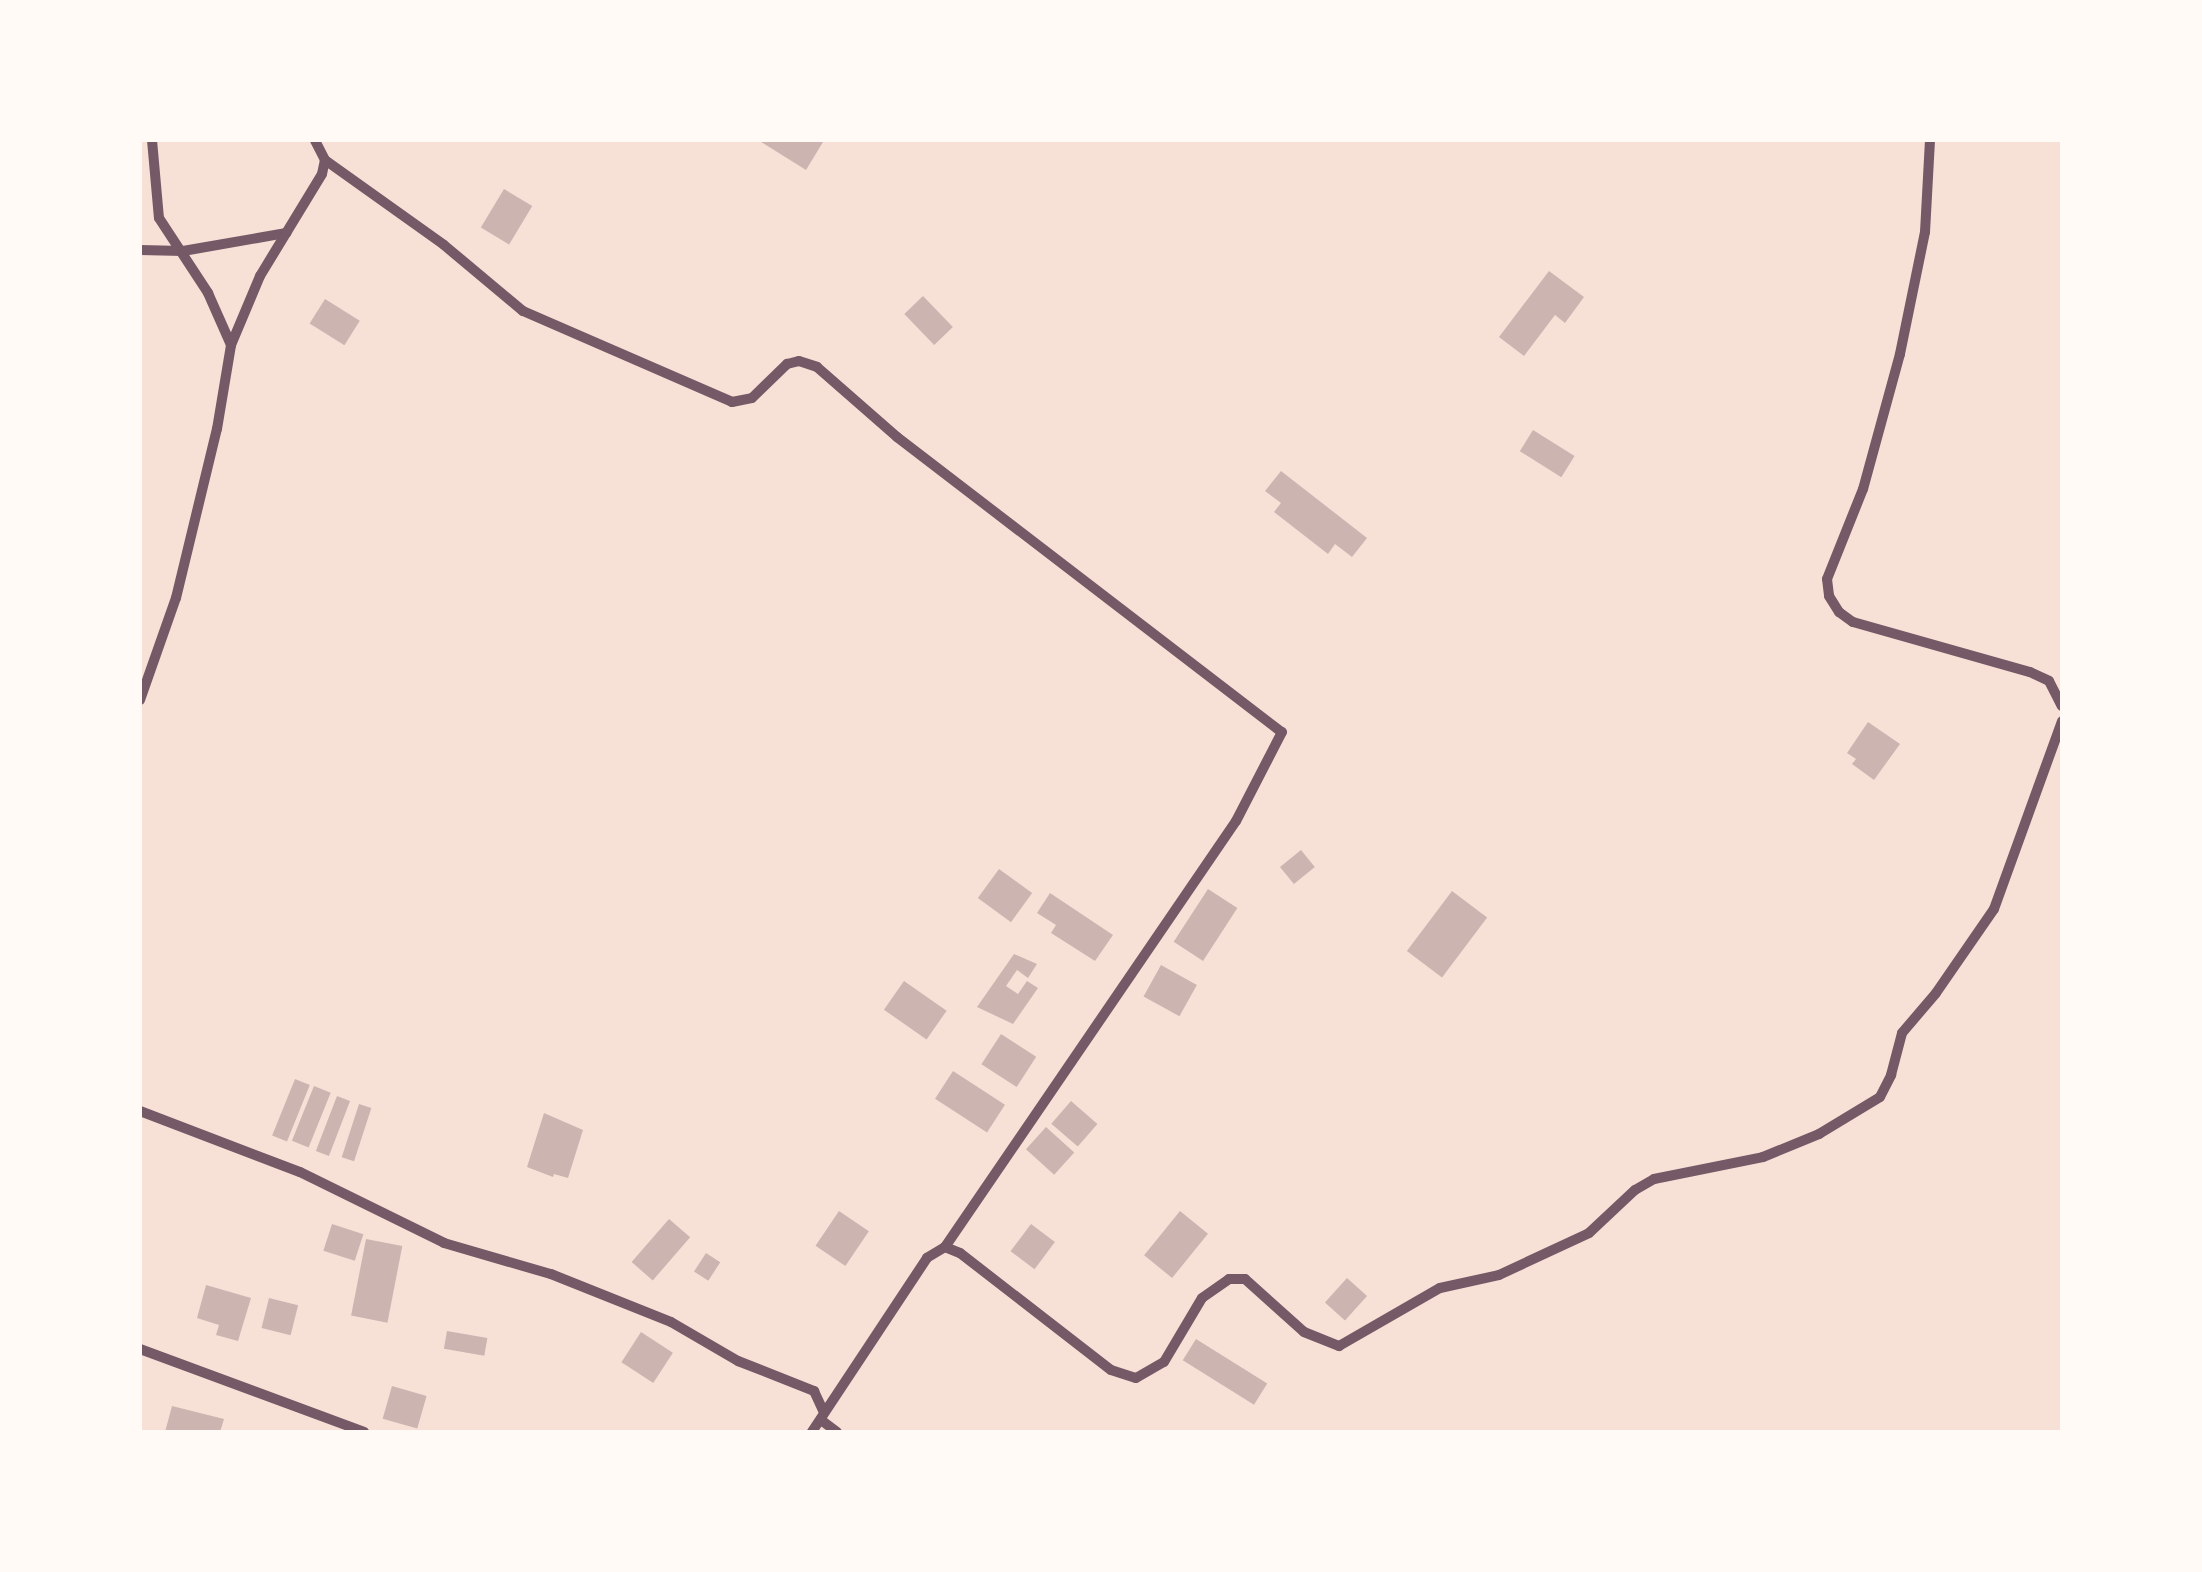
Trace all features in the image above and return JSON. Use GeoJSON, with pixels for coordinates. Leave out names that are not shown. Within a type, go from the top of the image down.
{"type":"FeatureCollection","features":[{"type":"Feature","properties":{"kind":"street"},"geometry":{"type":"LineString","coordinates":[[152,140],[159,218],[184,251],[230,346]]}},
{"type":"Feature","properties":{"kind":"street"},"geometry":{"type":"LineString","coordinates":[[315,140],[325,160],[444,245],[523,312],[732,402],[752,398],[786,364],[799,361],[817,367],[897,437],[1282,732],[1236,821],[945,1247],[927,1258],[812,1432]]}},
{"type":"Feature","properties":{"kind":"street"},"geometry":{"type":"LineString","coordinates":[[1930,140],[1925,232],[1900,354],[1863,490],[1828,579],[1829,596],[1839,612],[1854,622],[2030,672],[2049,682],[2062,706]]}},
{"type":"Feature","properties":{"kind":"street"},"geometry":{"type":"LineString","coordinates":[[140,700],[171,616],[217,429],[230,346],[260,276],[322,174],[325,160]]}},
{"type":"Feature","properties":{"kind":"street"},"geometry":{"type":"LineString","coordinates":[[140,250],[184,251],[286,232]]}},
{"type":"Feature","properties":{"kind":"street"},"geometry":{"type":"LineString","coordinates":[[945,1247],[960,1253],[1111,1370],[1136,1378],[1164,1362],[1202,1298],[1229,1279],[1245,1280],[1304,1332],[1340,1346],[1440,1288],[1498,1275],[1589,1233],[1635,1190],[1654,1178],[1763,1158],[1819,1134],[1880,1097],[1891,1076],[1902,1032],[1936,993],[1994,910],[2062,722]]}},
{"type":"Feature","properties":{"kind":"street"},"geometry":{"type":"LineString","coordinates":[[140,1111],[300,1172],[444,1243],[551,1274],[670,1322],[738,1361],[814,1391],[822,1415],[837,1432]]}},
{"type":"Feature","properties":{"kind":"street"},"geometry":{"type":"LineString","coordinates":[[140,1349],[364,1432]]}},
{"type":"Feature","properties":{"kind":"building"},"geometry":{"type":"Polygon","coordinates":[[[758,140],[820,140],[823,142],[806,170],[758,140]]]}},
{"type":"Feature","properties":{"kind":"building"},"geometry":{"type":"Polygon","coordinates":[[[504,189],[532,206],[509,245],[481,228],[504,189]]]}},
{"type":"Feature","properties":{"kind":"building"},"geometry":{"type":"Polygon","coordinates":[[[1549,271],[1584,297],[1565,323],[1555,315],[1524,356],[1499,337],[1549,271]]]}},
{"type":"Feature","properties":{"kind":"building"},"geometry":{"type":"Polygon","coordinates":[[[923,296],[953,327],[934,345],[904,314],[923,296]]]}},
{"type":"Feature","properties":{"kind":"building"},"geometry":{"type":"Polygon","coordinates":[[[325,299],[360,321],[344,345],[310,324],[325,299]]]}},
{"type":"Feature","properties":{"kind":"building"},"geometry":{"type":"Polygon","coordinates":[[[1533,430],[1575,456],[1561,477],[1520,451],[1533,430]]]}},
{"type":"Feature","properties":{"kind":"building"},"geometry":{"type":"Polygon","coordinates":[[[1281,471],[1367,538],[1352,557],[1335,544],[1328,554],[1274,512],[1281,503],[1265,491],[1281,471]]]}},
{"type":"Feature","properties":{"kind":"building"},"geometry":{"type":"Polygon","coordinates":[[[1868,722],[1900,744],[1874,780],[1852,764],[1856,759],[1847,753],[1868,722]]]}},
{"type":"Feature","properties":{"kind":"building"},"geometry":{"type":"Polygon","coordinates":[[[1301,850],[1315,867],[1294,884],[1280,867],[1301,850]]]}},
{"type":"Feature","properties":{"kind":"building"},"geometry":{"type":"Polygon","coordinates":[[[999,869],[1032,893],[1011,922],[978,898],[999,869]]]}},
{"type":"Feature","properties":{"kind":"building"},"geometry":{"type":"Polygon","coordinates":[[[1208,889],[1237,908],[1203,961],[1174,942],[1208,889]]]}},
{"type":"Feature","properties":{"kind":"building"},"geometry":{"type":"Polygon","coordinates":[[[1452,891],[1487,917],[1442,977],[1407,951],[1452,891]]]}},
{"type":"Feature","properties":{"kind":"building"},"geometry":{"type":"Polygon","coordinates":[[[1050,893],[1113,935],[1095,961],[1051,933],[1056,925],[1037,913],[1050,893]]]}},
{"type":"Feature","properties":{"kind":"building"},"geometry":{"type":"Polygon","coordinates":[[[1014,954],[1037,964],[1028,978],[1017,970],[1006,986],[1018,994],[1027,981],[1038,988],[1013,1024],[977,1007],[1014,954]]]}},
{"type":"Feature","properties":{"kind":"building"},"geometry":{"type":"Polygon","coordinates":[[[1161,965],[1197,985],[1179,1016],[1144,996],[1161,965]]]}},
{"type":"Feature","properties":{"kind":"building"},"geometry":{"type":"Polygon","coordinates":[[[904,981],[947,1011],[927,1039],[884,1010],[904,981]]]}},
{"type":"Feature","properties":{"kind":"building"},"geometry":{"type":"Polygon","coordinates":[[[1001,1034],[1036,1057],[1017,1087],[981,1064],[1001,1034]]]}},
{"type":"Feature","properties":{"kind":"building"},"geometry":{"type":"Polygon","coordinates":[[[953,1071],[1005,1105],[987,1132],[935,1099],[953,1071]]]}},
{"type":"Feature","properties":{"kind":"building"},"geometry":{"type":"Polygon","coordinates":[[[295,1079],[310,1085],[287,1142],[272,1136],[295,1079]]]}},
{"type":"Feature","properties":{"kind":"building"},"geometry":{"type":"Polygon","coordinates":[[[314,1086],[331,1093],[309,1147],[292,1141],[314,1086]]]}},
{"type":"Feature","properties":{"kind":"building"},"geometry":{"type":"Polygon","coordinates":[[[337,1096],[350,1101],[329,1156],[316,1151],[337,1096]]]}},
{"type":"Feature","properties":{"kind":"building"},"geometry":{"type":"Polygon","coordinates":[[[1071,1101],[1097,1124],[1078,1147],[1051,1124],[1071,1101]]]}},
{"type":"Feature","properties":{"kind":"building"},"geometry":{"type":"Polygon","coordinates":[[[359,1104],[371,1108],[354,1161],[342,1157],[359,1104]]]}},
{"type":"Feature","properties":{"kind":"building"},"geometry":{"type":"Polygon","coordinates":[[[544,1113],[583,1130],[568,1178],[527,1167],[544,1113]]]}},
{"type":"Feature","properties":{"kind":"building"},"geometry":{"type":"Polygon","coordinates":[[[1046,1127],[1074,1152],[1054,1175],[1026,1149],[1046,1127]]]}},
{"type":"Feature","properties":{"kind":"building"},"geometry":{"type":"Polygon","coordinates":[[[839,1211],[869,1231],[845,1266],[816,1246],[839,1211]]]}},
{"type":"Feature","properties":{"kind":"building"},"geometry":{"type":"Polygon","coordinates":[[[1180,1211],[1208,1234],[1172,1278],[1144,1255],[1180,1211]]]}},
{"type":"Feature","properties":{"kind":"building"},"geometry":{"type":"Polygon","coordinates":[[[669,1219],[690,1237],[653,1280],[632,1262],[669,1219]]]}},
{"type":"Feature","properties":{"kind":"building"},"geometry":{"type":"Polygon","coordinates":[[[332,1224],[363,1234],[355,1261],[323,1251],[332,1224]]]}},
{"type":"Feature","properties":{"kind":"building"},"geometry":{"type":"Polygon","coordinates":[[[1031,1224],[1055,1242],[1034,1269],[1011,1251],[1031,1224]]]}},
{"type":"Feature","properties":{"kind":"building"},"geometry":{"type":"Polygon","coordinates":[[[366,1239],[402,1246],[387,1323],[351,1316],[366,1239]]]}},
{"type":"Feature","properties":{"kind":"building"},"geometry":{"type":"Polygon","coordinates":[[[706,1253],[720,1262],[708,1281],[694,1271],[706,1253]]]}},
{"type":"Feature","properties":{"kind":"building"},"geometry":{"type":"Polygon","coordinates":[[[1347,1278],[1367,1296],[1345,1321],[1325,1303],[1347,1278]]]}},
{"type":"Feature","properties":{"kind":"building"},"geometry":{"type":"Polygon","coordinates":[[[206,1285],[251,1298],[238,1341],[216,1335],[219,1325],[197,1318],[206,1285]]]}},
{"type":"Feature","properties":{"kind":"building"},"geometry":{"type":"Polygon","coordinates":[[[269,1298],[298,1305],[291,1335],[262,1328],[269,1298]]]}},
{"type":"Feature","properties":{"kind":"building"},"geometry":{"type":"Polygon","coordinates":[[[447,1331],[487,1338],[484,1356],[444,1349],[447,1331]]]}},
{"type":"Feature","properties":{"kind":"building"},"geometry":{"type":"Polygon","coordinates":[[[641,1332],[673,1353],[653,1383],[621,1362],[641,1332]]]}},
{"type":"Feature","properties":{"kind":"building"},"geometry":{"type":"Polygon","coordinates":[[[1196,1339],[1267,1384],[1254,1405],[1183,1360],[1196,1339]]]}},
{"type":"Feature","properties":{"kind":"building"},"geometry":{"type":"Polygon","coordinates":[[[392,1386],[427,1396],[417,1429],[383,1419],[392,1386]]]}},
{"type":"Feature","properties":{"kind":"building"},"geometry":{"type":"Polygon","coordinates":[[[172,1406],[224,1419],[220,1432],[165,1432],[172,1406]]]}}]}
